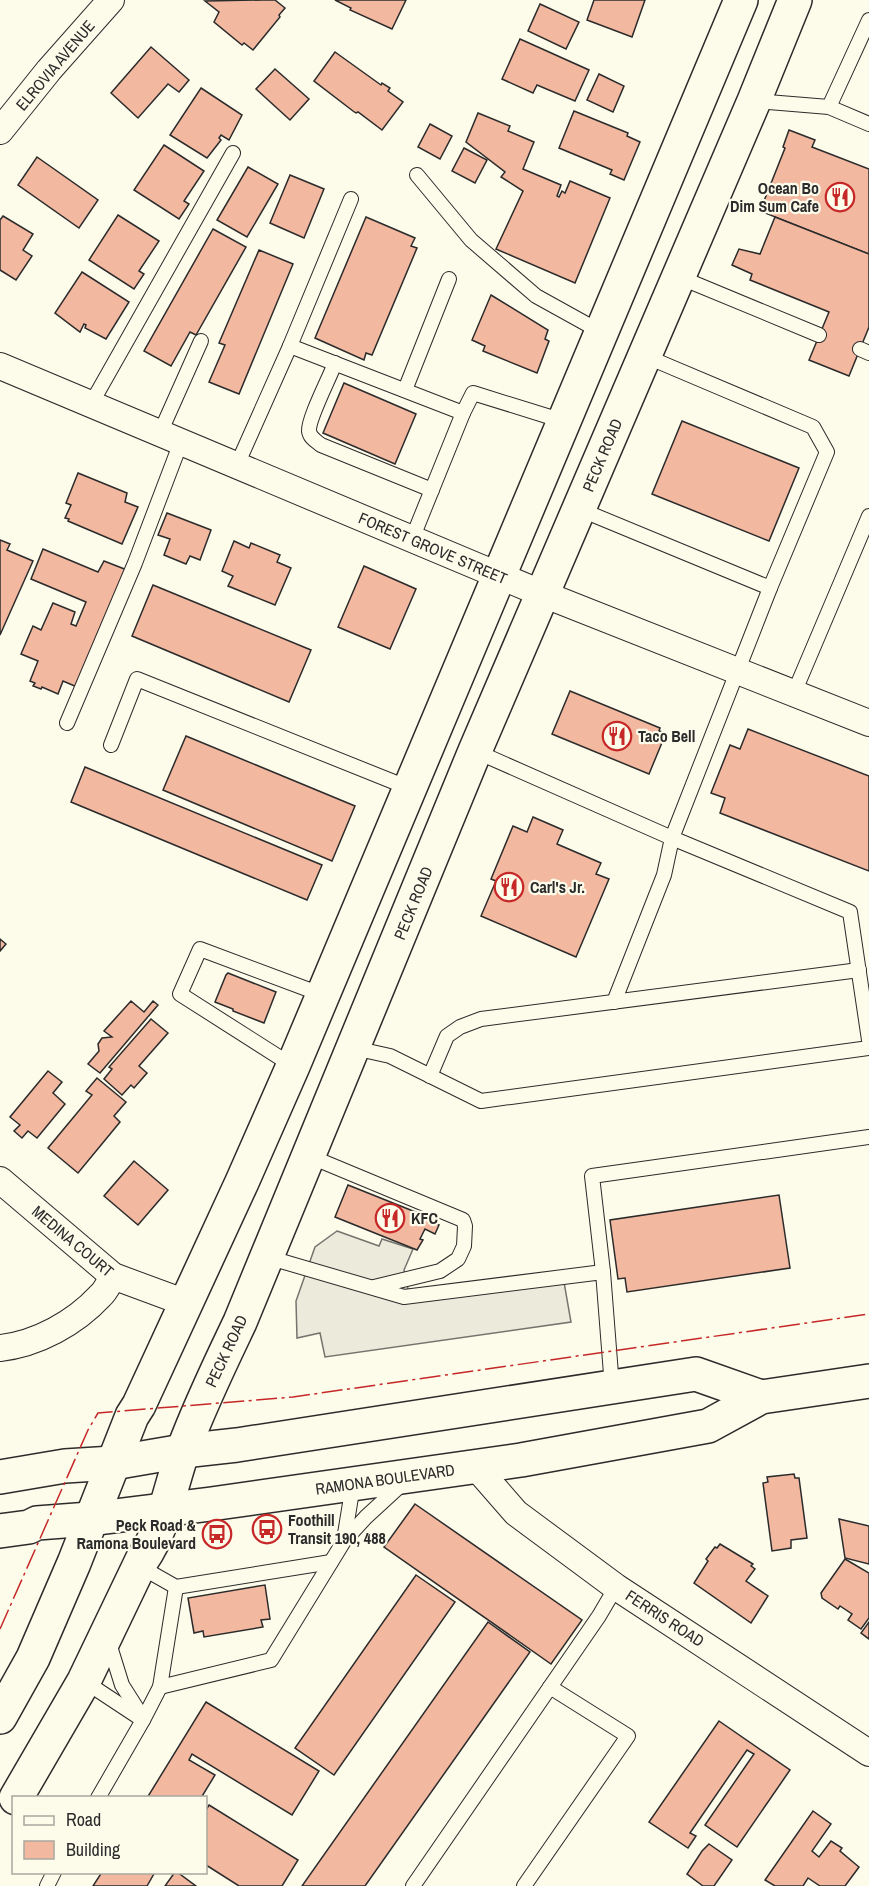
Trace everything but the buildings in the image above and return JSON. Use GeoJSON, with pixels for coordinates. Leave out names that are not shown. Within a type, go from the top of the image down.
{"type":"FeatureCollection","features":[{"type":"Feature","properties":{"kind":"main road"},"geometry":{"type":"LineString","coordinates":[[0,1717],[33,1658],[75,1563],[90,1519],[132,1416],[186,1303],[293,1066],[741,0]]}},
{"type":"Feature","properties":{"kind":"main road","name":"PECK ROAD"},"geometry":{"type":"LineString","coordinates":[[17,1796],[84,1681],[139,1566],[149,1550],[166,1510],[183,1451],[204,1399],[240,1322],[475,751],[754,101],[795,0]]}},
{"type":"Feature","properties":{"kind":"main road"},"geometry":{"type":"LineString","coordinates":[[707,81],[754,101]]}},
{"type":"Feature","properties":{"kind":"main road"},"geometry":{"type":"LineString","coordinates":[[309,1028],[354,1048]]}},
{"type":"Feature","properties":{"kind":"main road","name":"RAMONA BOULEVARD"},"geometry":{"type":"LineString","coordinates":[[0,1477],[441,1414],[696,1374],[761,1397]]}},
{"type":"Feature","properties":{"kind":"main road","name":"RAMONA BOULEVARD"},"geometry":{"type":"LineString","coordinates":[[0,1531],[28,1527],[37,1523],[166,1510],[521,1460],[708,1426],[761,1397],[869,1381]]}},
{"type":"Feature","properties":{"kind":"main road"},"geometry":{"type":"LineString","coordinates":[[0,1821],[12,1804]]}},
{"type":"Feature","properties":{"kind":"street","name":"ELROVIA AVENUE"},"geometry":{"type":"LineString","coordinates":[[0,131],[49,70],[111,0]]}},
{"type":"Feature","properties":{"kind":"street","name":"FOREST GROVE STREET"},"geometry":{"type":"LineString","coordinates":[[0,366],[543,594],[869,723]]}},
{"type":"Feature","properties":{"kind":"street","name":"MEDINA COURT"},"geometry":{"type":"LineString","coordinates":[[0,1180],[113,1276],[186,1303]]}},
{"type":"Feature","properties":{"kind":"street"},"geometry":{"type":"LineString","coordinates":[[0,1348],[11,1347],[43,1336],[75,1319],[102,1296],[113,1276]]}},
{"type":"Feature","properties":{"kind":"street","name":"FERRIS ROAD"},"geometry":{"type":"LineString","coordinates":[[476,1466],[516,1513],[616,1587],[869,1753]]}},
{"type":"Feature","properties":{"kind":"lane"},"geometry":{"type":"LineString","coordinates":[[829,107],[869,20]]}},
{"type":"Feature","properties":{"kind":"lane"},"geometry":{"type":"LineString","coordinates":[[754,101],[829,107],[869,124]]}},
{"type":"Feature","properties":{"kind":"lane"},"geometry":{"type":"LineString","coordinates":[[91,404],[233,153]]}},
{"type":"Feature","properties":{"kind":"lane"},"geometry":{"type":"LineString","coordinates":[[417,175],[471,240],[536,296],[601,332]]}},
{"type":"Feature","properties":{"kind":"lane"},"geometry":{"type":"LineString","coordinates":[[237,465],[290,346],[351,199]]}},
{"type":"Feature","properties":{"kind":"lane"},"geometry":{"type":"LineString","coordinates":[[679,277],[819,335]]}},
{"type":"Feature","properties":{"kind":"lane"},"geometry":{"type":"LineString","coordinates":[[405,390],[449,279]]}},
{"type":"Feature","properties":{"kind":"lane"},"geometry":{"type":"LineString","coordinates":[[67,723],[135,563],[170,437],[201,341]]}},
{"type":"Feature","properties":{"kind":"lane"},"geometry":{"type":"LineString","coordinates":[[290,346],[463,413]]}},
{"type":"Feature","properties":{"kind":"lane"},"geometry":{"type":"LineString","coordinates":[[615,1002],[664,875],[672,838],[770,588],[827,452],[813,427],[645,356]]}},
{"type":"Feature","properties":{"kind":"lane"},"geometry":{"type":"LineString","coordinates":[[335,363],[312,418],[309,429],[311,438],[321,445],[432,490]]}},
{"type":"Feature","properties":{"kind":"lane"},"geometry":{"type":"LineString","coordinates":[[412,539],[473,393],[563,422]]}},
{"type":"Feature","properties":{"kind":"lane"},"geometry":{"type":"LineString","coordinates":[[579,509],[770,588]]}},
{"type":"Feature","properties":{"kind":"lane"},"geometry":{"type":"LineString","coordinates":[[794,693],[869,516]]}},
{"type":"Feature","properties":{"kind":"lane"},"geometry":{"type":"LineString","coordinates":[[111,745],[137,679],[409,788]]}},
{"type":"Feature","properties":{"kind":"lane"},"geometry":{"type":"LineString","coordinates":[[475,751],[672,838],[850,912],[869,1040]]}},
{"type":"Feature","properties":{"kind":"lane"},"geometry":{"type":"LineString","coordinates":[[293,1066],[180,994],[200,949],[323,995]]}},
{"type":"Feature","properties":{"kind":"lane"},"geometry":{"type":"LineString","coordinates":[[430,1076],[447,1036],[460,1027],[482,1019],[858,970]]}},
{"type":"Feature","properties":{"kind":"lane"},"geometry":{"type":"LineString","coordinates":[[354,1048],[390,1056],[482,1101],[869,1048]]}},
{"type":"Feature","properties":{"kind":"lane"},"geometry":{"type":"LineString","coordinates":[[612,1387],[603,1272],[592,1176],[869,1137]]}},
{"type":"Feature","properties":{"kind":"lane"},"geometry":{"type":"LineString","coordinates":[[309,1156],[463,1220],[464,1246],[458,1259],[440,1271],[372,1288]]}},
{"type":"Feature","properties":{"kind":"lane"},"geometry":{"type":"LineString","coordinates":[[267,1257],[404,1297],[603,1272]]}},
{"type":"Feature","properties":{"kind":"lane"},"geometry":{"type":"LineString","coordinates":[[160,1687],[271,1660],[344,1541],[412,1474]]}},
{"type":"Feature","properties":{"kind":"lane"},"geometry":{"type":"LineString","coordinates":[[344,1541],[353,1483]]}},
{"type":"Feature","properties":{"kind":"lane"},"geometry":{"type":"LineString","coordinates":[[139,1566],[176,1587],[331,1562]]}},
{"type":"Feature","properties":{"kind":"lane"},"geometry":{"type":"LineString","coordinates":[[99,1796],[160,1687],[176,1587]]}},
{"type":"Feature","properties":{"kind":"lane"},"geometry":{"type":"LineString","coordinates":[[413,1886],[616,1587]]}},
{"type":"Feature","properties":{"kind":"lane"},"geometry":{"type":"LineString","coordinates":[[106,1634],[122,1685],[143,1720]]}},
{"type":"Feature","properties":{"kind":"lane"},"geometry":{"type":"LineString","coordinates":[[84,1681],[143,1720]]}},
{"type":"Feature","properties":{"kind":"lane"},"geometry":{"type":"LineString","coordinates":[[524,1886],[628,1736],[550,1687]]}},
{"type":"Feature","properties":{"kind":"shaded area"},"geometry":{"type":"Polygon","coordinates":[[[337,1231],[379,1246],[382,1239],[413,1249],[404,1270],[411,1303],[564,1282],[571,1322],[325,1357],[320,1333],[297,1338],[296,1301],[315,1247],[337,1231]]]}},
{"type":"Feature","properties":{"kind":"power"},"geometry":{"type":"LineString","coordinates":[[0,1629],[88,1430],[98,1413],[293,1397],[869,1314]]}},
{"type":"Feature","properties":{"kind":"place","name":"Ocean Bo Dim Sum Cafe"},"geometry":{"type":"Point","coordinates":[840,197]}},
{"type":"Feature","properties":{"kind":"place","name":"Taco Bell"},"geometry":{"type":"Point","coordinates":[617,736]}},
{"type":"Feature","properties":{"kind":"place","name":"Carl's Jr."},"geometry":{"type":"Point","coordinates":[509,887]}},
{"type":"Feature","properties":{"kind":"place","name":"KFC"},"geometry":{"type":"Point","coordinates":[390,1218]}},
{"type":"Feature","properties":{"kind":"place","name":"Foothill Transit 190, 488"},"geometry":{"type":"Point","coordinates":[267,1529]}},
{"type":"Feature","properties":{"kind":"place","name":"Peck Road & Ramona Boulevard"},"geometry":{"type":"Point","coordinates":[217,1534]}}]}
